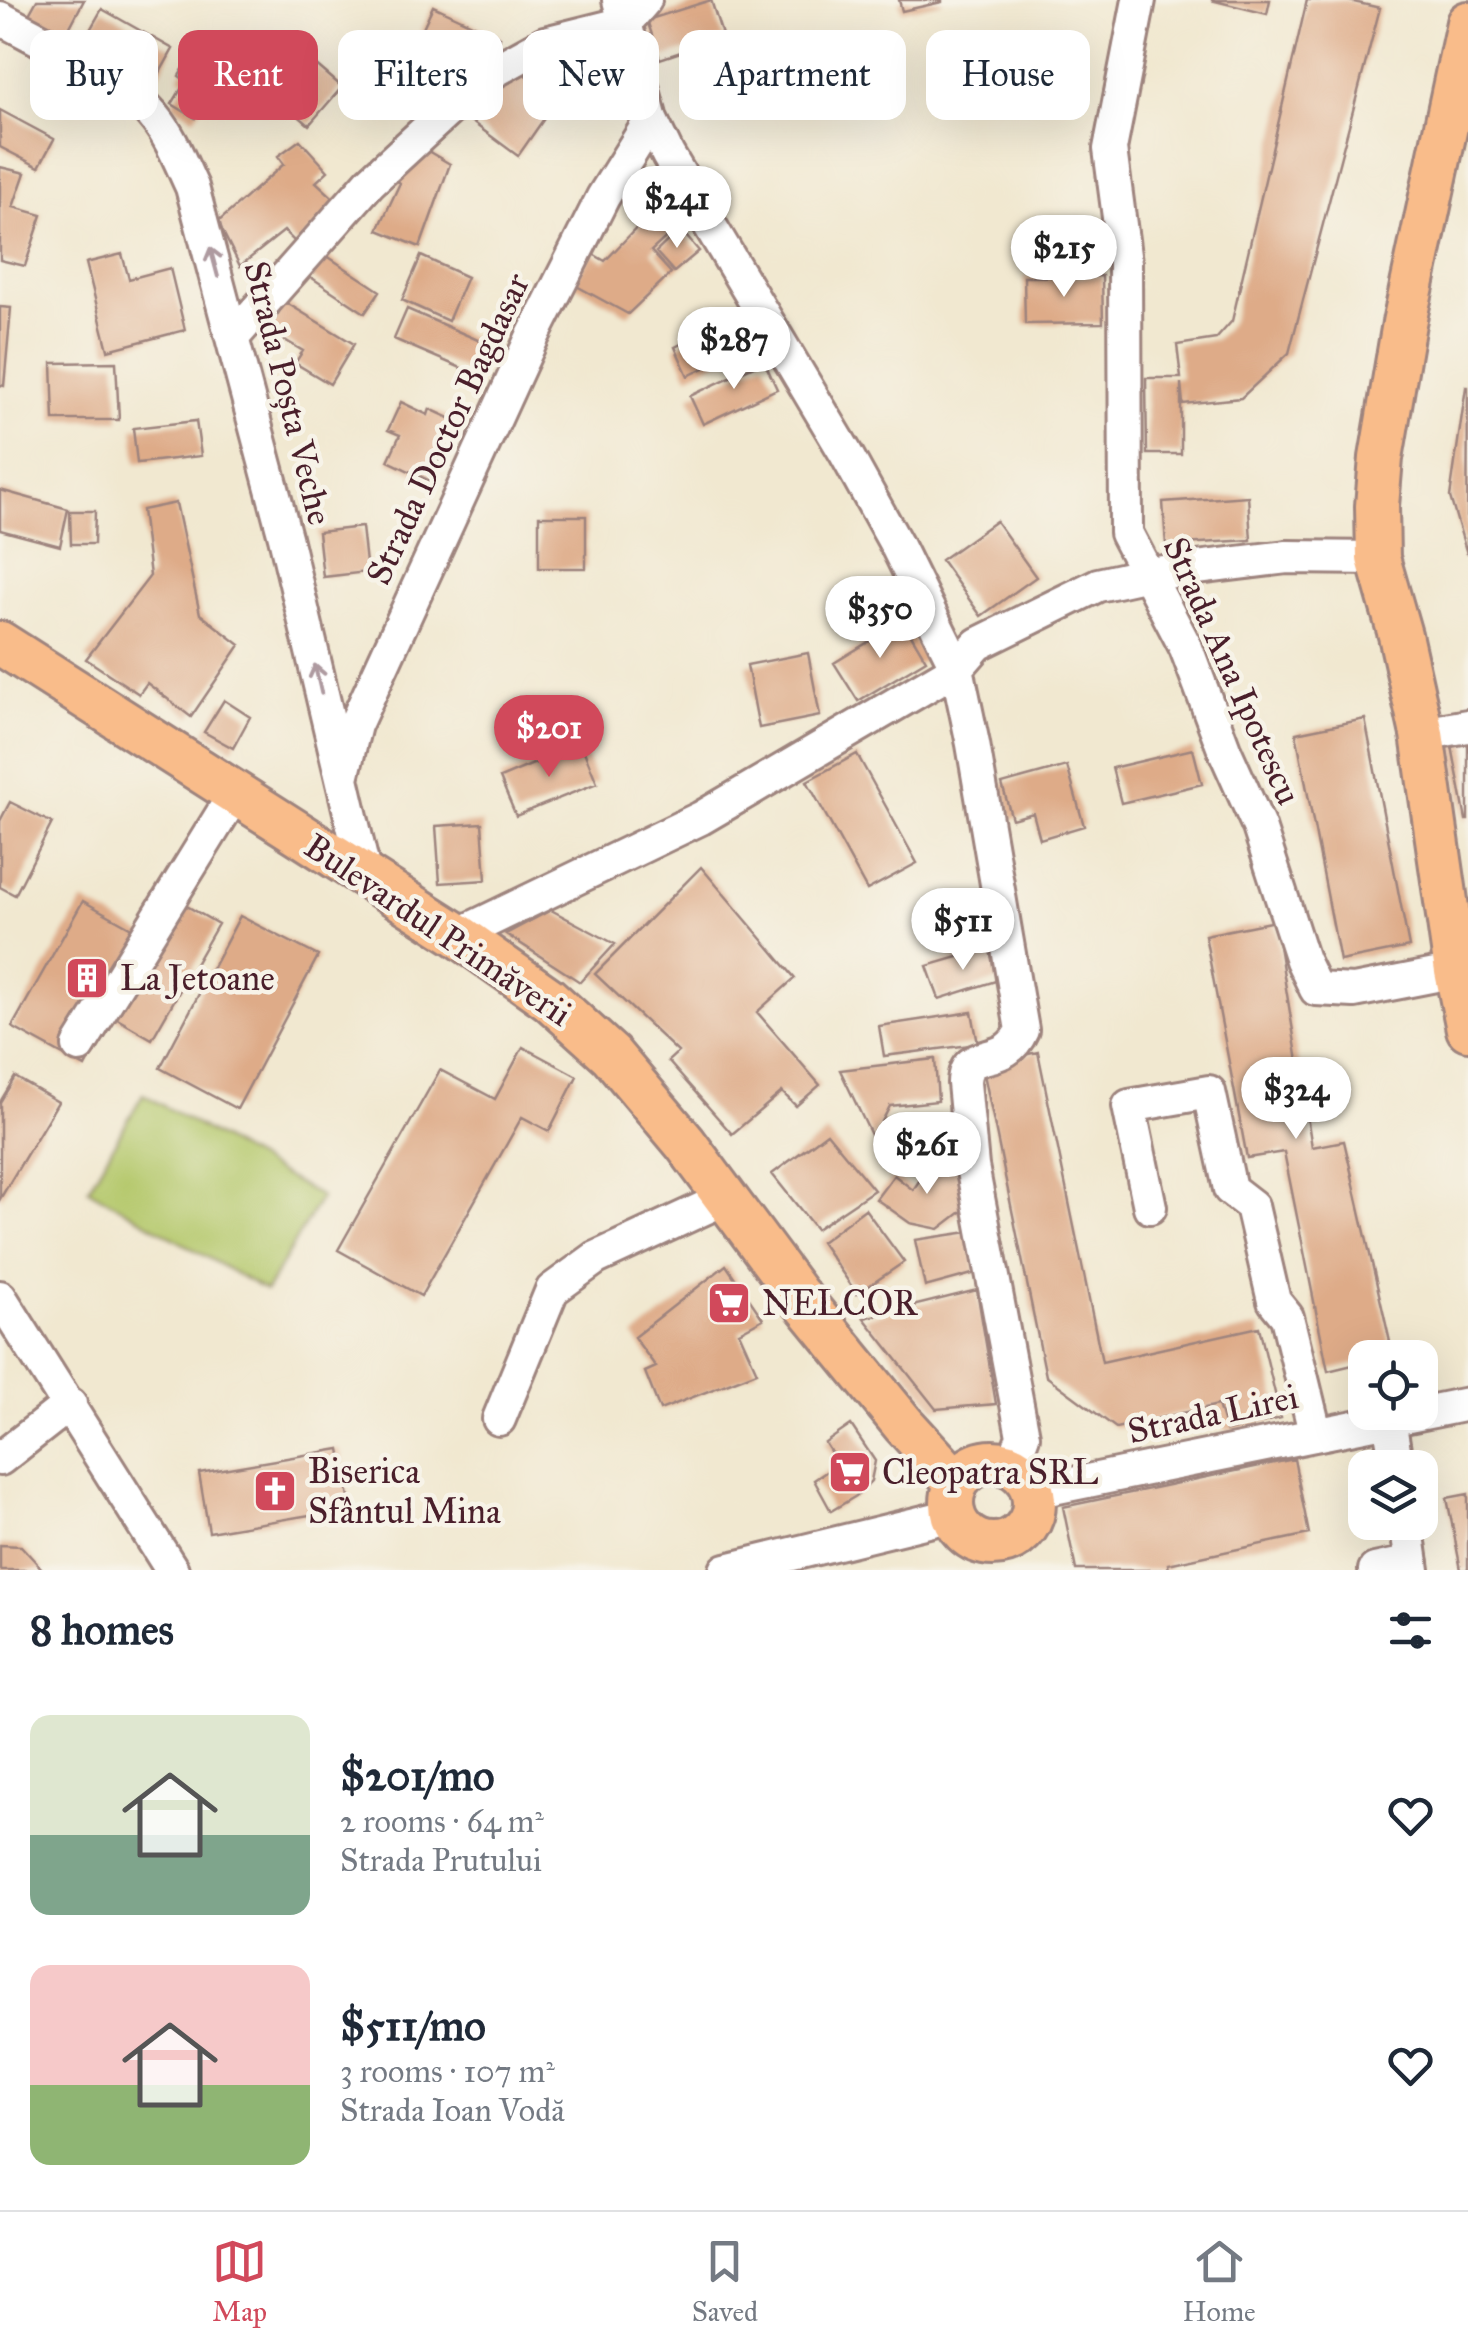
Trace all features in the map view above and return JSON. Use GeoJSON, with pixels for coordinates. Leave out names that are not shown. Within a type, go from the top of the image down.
{"type":"FeatureCollection","features":[{"type":"Feature","properties":{"kind":"main road"},"geometry":{"type":"LineString","coordinates":[[1468,24],[1464,71],[1404,322],[1381,458],[1378,558],[1422,734],[1468,1029]]}},
{"type":"Feature","properties":{"kind":"main road","name":"Bulevardul Primăverii"},"geometry":{"type":"LineString","coordinates":[[0,643],[458,935],[549,999],[610,1055],[904,1425],[955,1499],[967,1536],[978,1542],[1003,1544],[1022,1554]]}},
{"type":"Feature","properties":{"kind":"main road"},"geometry":{"type":"LineString","coordinates":[[955,1499],[964,1473],[987,1462],[1022,1479],[1034,1514],[1023,1532],[1022,1554]]}},
{"type":"Feature","properties":{"kind":"street","name":"Strada Ana Ipotescu"},"geometry":{"type":"LineString","coordinates":[[1139,0],[1110,149],[1124,263],[1126,533],[1186,648],[1259,827],[1302,960],[1316,988],[1354,991],[1456,971]]}},
{"type":"Feature","properties":{"kind":"street"},"geometry":{"type":"LineString","coordinates":[[234,336],[370,182],[486,76],[545,43],[630,8]]}},
{"type":"Feature","properties":{"kind":"street","name":"Strada Poșta Veche"},"geometry":{"type":"LineString","coordinates":[[0,18],[136,98],[155,117],[192,187],[234,336],[365,876]]}},
{"type":"Feature","properties":{"kind":"street"},"geometry":{"type":"LineString","coordinates":[[652,120],[668,155],[846,452],[957,668],[1022,1030],[1016,1045],[1004,1053],[972,1062],[964,1071],[972,1166],[1023,1436],[1022,1479]]}},
{"type":"Feature","properties":{"kind":"street","name":"Strada Doctor Bagdasar"},"geometry":{"type":"LineString","coordinates":[[341,781],[355,725],[484,438],[603,197],[652,120]]}},
{"type":"Feature","properties":{"kind":"street"},"geometry":{"type":"LineString","coordinates":[[458,935],[701,818],[957,668],[978,644],[1098,585],[1148,574],[1287,557],[1378,558]]}},
{"type":"Feature","properties":{"kind":"street"},"geometry":{"type":"LineString","coordinates":[[1422,734],[1468,726]]}},
{"type":"Feature","properties":{"kind":"street"},"geometry":{"type":"LineString","coordinates":[[79,1046],[234,795]]}},
{"type":"Feature","properties":{"kind":"street"},"geometry":{"type":"LineString","coordinates":[[1150,1207],[1130,1106],[1209,1092],[1230,1189],[1252,1206],[1274,1300],[1287,1317],[1315,1432]]}},
{"type":"Feature","properties":{"kind":"street"},"geometry":{"type":"LineString","coordinates":[[499,1419],[552,1290],[596,1258],[726,1198]]}},
{"type":"Feature","properties":{"kind":"street"},"geometry":{"type":"LineString","coordinates":[[0,1297],[172,1570]]}},
{"type":"Feature","properties":{"kind":"street"},"geometry":{"type":"LineString","coordinates":[[0,1459],[70,1404]]}},
{"type":"Feature","properties":{"kind":"street","name":"Strada Lirei"},"geometry":{"type":"LineString","coordinates":[[1438,1410],[1468,1404]]}},
{"type":"Feature","properties":{"kind":"street","name":"Strada Lirei"},"geometry":{"type":"LineString","coordinates":[[1022,1479],[1348,1426]]}},
{"type":"Feature","properties":{"kind":"street"},"geometry":{"type":"LineString","coordinates":[[726,1570],[955,1499]]}},
{"type":"Feature","properties":{"kind":"street"},"geometry":{"type":"LineString","coordinates":[[1375,1570],[1413,1566],[1409,1540]]}},
{"type":"Feature","properties":{"kind":"green space"},"geometry":{"type":"Polygon","coordinates":[[[143,1094],[321,1197],[266,1291],[88,1189],[143,1094]]]}},
{"type":"Feature","properties":{"kind":"building"},"geometry":{"type":"Polygon","coordinates":[[[37,0],[84,0],[68,30],[49,30],[27,18],[37,0]]]}},
{"type":"Feature","properties":{"kind":"building"},"geometry":{"type":"Polygon","coordinates":[[[711,0],[720,30],[679,30],[679,53],[660,59],[659,30],[650,30],[647,20],[711,0]]]}},
{"type":"Feature","properties":{"kind":"building"},"geometry":{"type":"Polygon","coordinates":[[[899,0],[942,0],[942,2],[902,11],[899,0]]]}},
{"type":"Feature","properties":{"kind":"building"},"geometry":{"type":"Polygon","coordinates":[[[1211,0],[1270,0],[1267,14],[1211,0]]]}},
{"type":"Feature","properties":{"kind":"building"},"geometry":{"type":"Polygon","coordinates":[[[1307,0],[1345,0],[1380,8],[1289,353],[1241,398],[1183,404],[1181,383],[1181,454],[1147,454],[1146,378],[1181,378],[1177,345],[1216,339],[1232,321],[1307,0]]]}},
{"type":"Feature","properties":{"kind":"building"},"geometry":{"type":"Polygon","coordinates":[[[433,6],[485,30],[422,30],[433,6]]]}},
{"type":"Feature","properties":{"kind":"building"},"geometry":{"type":"Polygon","coordinates":[[[102,9],[139,30],[90,30],[102,9]]]}},
{"type":"Feature","properties":{"kind":"building"},"geometry":{"type":"Polygon","coordinates":[[[158,41],[173,49],[158,76],[158,41]]]}},
{"type":"Feature","properties":{"kind":"building"},"geometry":{"type":"Polygon","coordinates":[[[318,66],[338,84],[338,92],[318,115],[318,66]]]}},
{"type":"Feature","properties":{"kind":"building"},"geometry":{"type":"Polygon","coordinates":[[[518,69],[523,73],[523,120],[543,120],[518,156],[472,122],[503,120],[503,86],[518,69]]]}},
{"type":"Feature","properties":{"kind":"building"},"geometry":{"type":"Polygon","coordinates":[[[0,110],[54,139],[39,167],[0,147],[0,110]]]}},
{"type":"Feature","properties":{"kind":"building"},"geometry":{"type":"Polygon","coordinates":[[[300,140],[328,171],[316,182],[339,203],[298,245],[284,231],[240,266],[218,222],[284,164],[278,156],[300,140]]]}},
{"type":"Feature","properties":{"kind":"building"},"geometry":{"type":"Polygon","coordinates":[[[421,147],[450,164],[420,247],[378,230],[400,183],[392,177],[421,147]]]}},
{"type":"Feature","properties":{"kind":"building"},"geometry":{"type":"Polygon","coordinates":[[[0,167],[25,173],[13,207],[42,215],[25,266],[0,260],[0,167]]]}},
{"type":"Feature","properties":{"kind":"building"},"geometry":{"type":"Polygon","coordinates":[[[663,200],[683,222],[651,251],[671,273],[628,314],[573,284],[591,253],[605,261],[663,200]]]}},
{"type":"Feature","properties":{"kind":"building"},"geometry":{"type":"Polygon","coordinates":[[[680,229],[699,251],[674,272],[656,252],[680,229]]]}},
{"type":"Feature","properties":{"kind":"building"},"geometry":{"type":"Polygon","coordinates":[[[321,252],[380,291],[365,313],[306,274],[321,252]]]}},
{"type":"Feature","properties":{"kind":"building"},"geometry":{"type":"Polygon","coordinates":[[[122,254],[129,279],[170,268],[185,330],[108,350],[86,263],[122,254]]]}},
{"type":"Feature","properties":{"kind":"building"},"geometry":{"type":"Polygon","coordinates":[[[421,256],[467,277],[448,321],[402,300],[421,256]]]}},
{"type":"Feature","properties":{"kind":"building"},"geometry":{"type":"Polygon","coordinates":[[[1102,276],[1103,323],[1025,324],[1024,277],[1102,276]]]}},
{"type":"Feature","properties":{"kind":"building"},"geometry":{"type":"Polygon","coordinates":[[[285,302],[354,344],[330,384],[295,363],[303,351],[268,330],[285,302]]]}},
{"type":"Feature","properties":{"kind":"building"},"geometry":{"type":"Polygon","coordinates":[[[0,307],[11,308],[4,386],[0,385],[0,307]]]}},
{"type":"Feature","properties":{"kind":"building"},"geometry":{"type":"Polygon","coordinates":[[[407,309],[487,344],[475,374],[394,339],[407,309]]]}},
{"type":"Feature","properties":{"kind":"building"},"geometry":{"type":"Polygon","coordinates":[[[732,319],[746,347],[688,376],[675,347],[732,319]]]}},
{"type":"Feature","properties":{"kind":"building"},"geometry":{"type":"Polygon","coordinates":[[[764,361],[777,389],[703,424],[690,396],[764,361]]]}},
{"type":"Feature","properties":{"kind":"building"},"geometry":{"type":"Polygon","coordinates":[[[116,362],[119,420],[54,420],[52,363],[116,362]]]}},
{"type":"Feature","properties":{"kind":"building"},"geometry":{"type":"Polygon","coordinates":[[[1468,387],[1467,554],[1450,497],[1468,387]]]}},
{"type":"Feature","properties":{"kind":"building"},"geometry":{"type":"Polygon","coordinates":[[[401,402],[428,415],[430,409],[454,420],[430,481],[388,461],[400,435],[388,430],[401,402]]]}},
{"type":"Feature","properties":{"kind":"building"},"geometry":{"type":"Polygon","coordinates":[[[196,421],[201,456],[137,463],[133,428],[196,421]]]}},
{"type":"Feature","properties":{"kind":"building"},"geometry":{"type":"Polygon","coordinates":[[[0,490],[68,509],[60,546],[0,530],[0,490]]]}},
{"type":"Feature","properties":{"kind":"building"},"geometry":{"type":"Polygon","coordinates":[[[1248,496],[1251,540],[1166,545],[1163,502],[1248,496]]]}},
{"type":"Feature","properties":{"kind":"building"},"geometry":{"type":"Polygon","coordinates":[[[176,503],[200,614],[240,645],[191,717],[147,683],[139,694],[86,659],[150,576],[142,510],[176,503]]]}},
{"type":"Feature","properties":{"kind":"building"},"geometry":{"type":"Polygon","coordinates":[[[70,511],[95,511],[94,544],[71,544],[70,511]]]}},
{"type":"Feature","properties":{"kind":"building"},"geometry":{"type":"Polygon","coordinates":[[[539,516],[586,516],[586,568],[539,568],[539,516]]]}},
{"type":"Feature","properties":{"kind":"building"},"geometry":{"type":"Polygon","coordinates":[[[996,521],[1036,577],[981,616],[941,560],[996,521]]]}},
{"type":"Feature","properties":{"kind":"building"},"geometry":{"type":"Polygon","coordinates":[[[362,527],[367,572],[323,577],[318,532],[362,527]]]}},
{"type":"Feature","properties":{"kind":"building"},"geometry":{"type":"Polygon","coordinates":[[[903,621],[926,660],[858,701],[834,663],[903,621]]]}},
{"type":"Feature","properties":{"kind":"building"},"geometry":{"type":"Polygon","coordinates":[[[808,653],[820,716],[759,728],[747,665],[808,653]]]}},
{"type":"Feature","properties":{"kind":"building"},"geometry":{"type":"Polygon","coordinates":[[[224,700],[250,717],[233,748],[204,732],[224,700]]]}},
{"type":"Feature","properties":{"kind":"building"},"geometry":{"type":"Polygon","coordinates":[[[1365,719],[1409,947],[1340,961],[1296,733],[1365,719]]]}},
{"type":"Feature","properties":{"kind":"building"},"geometry":{"type":"Polygon","coordinates":[[[1468,743],[1468,820],[1466,820],[1452,746],[1468,743]]]}},
{"type":"Feature","properties":{"kind":"building"},"geometry":{"type":"Polygon","coordinates":[[[581,744],[597,783],[516,816],[500,778],[581,744]]]}},
{"type":"Feature","properties":{"kind":"building"},"geometry":{"type":"Polygon","coordinates":[[[1193,749],[1202,784],[1121,803],[1112,768],[1193,749]]]}},
{"type":"Feature","properties":{"kind":"building"},"geometry":{"type":"Polygon","coordinates":[[[857,754],[917,863],[867,890],[807,781],[857,754]]]}},
{"type":"Feature","properties":{"kind":"building"},"geometry":{"type":"Polygon","coordinates":[[[1067,766],[1084,826],[1040,839],[1033,813],[1012,819],[1002,784],[1067,766]]]}},
{"type":"Feature","properties":{"kind":"building"},"geometry":{"type":"Polygon","coordinates":[[[10,802],[52,823],[15,895],[0,887],[0,821],[10,802]]]}},
{"type":"Feature","properties":{"kind":"building"},"geometry":{"type":"Polygon","coordinates":[[[482,823],[486,880],[440,883],[436,826],[482,823]]]}},
{"type":"Feature","properties":{"kind":"building"},"geometry":{"type":"Polygon","coordinates":[[[701,867],[795,978],[757,1012],[820,1085],[796,1106],[782,1092],[732,1134],[668,1061],[678,1052],[595,974],[701,867]]]}},
{"type":"Feature","properties":{"kind":"building","name":"La Jetoane"},"geometry":{"type":"Polygon","coordinates":[[[83,901],[155,941],[178,901],[218,924],[152,1039],[112,1016],[85,1067],[12,1027],[83,901]]]}},
{"type":"Feature","properties":{"kind":"building"},"geometry":{"type":"Polygon","coordinates":[[[551,910],[615,944],[580,982],[506,934],[551,910]]]}},
{"type":"Feature","properties":{"kind":"building"},"geometry":{"type":"Polygon","coordinates":[[[240,916],[318,956],[237,1109],[160,1068],[240,916]]]}},
{"type":"Feature","properties":{"kind":"building"},"geometry":{"type":"Polygon","coordinates":[[[1275,921],[1312,1147],[1344,1141],[1390,1340],[1348,1340],[1348,1366],[1328,1371],[1284,1152],[1247,1158],[1205,935],[1275,921]]]}},
{"type":"Feature","properties":{"kind":"building"},"geometry":{"type":"Polygon","coordinates":[[[989,948],[999,980],[939,999],[927,966],[989,948]]]}},
{"type":"Feature","properties":{"kind":"building"},"geometry":{"type":"Polygon","coordinates":[[[972,1012],[978,1044],[884,1056],[879,1026],[972,1012]]]}},
{"type":"Feature","properties":{"kind":"building"},"geometry":{"type":"Polygon","coordinates":[[[523,1047],[577,1076],[549,1131],[522,1117],[421,1296],[338,1250],[440,1070],[495,1099],[523,1047]]]}},
{"type":"Feature","properties":{"kind":"building"},"geometry":{"type":"Polygon","coordinates":[[[1038,1052],[1102,1362],[1259,1327],[1281,1418],[1226,1431],[1218,1405],[1116,1428],[1046,1376],[982,1064],[1038,1052]]]}},
{"type":"Feature","properties":{"kind":"building"},"geometry":{"type":"Polygon","coordinates":[[[935,1059],[938,1101],[890,1106],[873,1139],[840,1070],[935,1059]]]}},
{"type":"Feature","properties":{"kind":"building"},"geometry":{"type":"Polygon","coordinates":[[[15,1077],[58,1102],[0,1199],[0,1102],[15,1077]]]}},
{"type":"Feature","properties":{"kind":"building"},"geometry":{"type":"Polygon","coordinates":[[[827,1133],[874,1190],[816,1229],[772,1174],[827,1133]]]}},
{"type":"Feature","properties":{"kind":"building"},"geometry":{"type":"Polygon","coordinates":[[[930,1165],[957,1166],[965,1209],[939,1229],[910,1223],[876,1199],[894,1175],[913,1190],[930,1165]]]}},
{"type":"Feature","properties":{"kind":"building"},"geometry":{"type":"Polygon","coordinates":[[[865,1209],[904,1262],[857,1294],[821,1242],[865,1209]]]}},
{"type":"Feature","properties":{"kind":"building"},"geometry":{"type":"Polygon","coordinates":[[[969,1232],[976,1273],[925,1287],[915,1240],[969,1232]]]}},
{"type":"Feature","properties":{"kind":"building"},"geometry":{"type":"Polygon","coordinates":[[[726,1265],[763,1319],[739,1332],[757,1372],[660,1410],[645,1372],[656,1367],[634,1337],[726,1265]]]}},
{"type":"Feature","properties":{"kind":"building"},"geometry":{"type":"Polygon","coordinates":[[[977,1290],[996,1404],[936,1409],[864,1318],[977,1290]]]}},
{"type":"Feature","properties":{"kind":"building","name":"Cleopatra SRL"},"geometry":{"type":"Polygon","coordinates":[[[851,1425],[875,1461],[871,1481],[831,1511],[814,1480],[838,1464],[825,1443],[851,1425]]]}},
{"type":"Feature","properties":{"kind":"building","name":"Biserica Sfântul Mina"},"geometry":{"type":"Polygon","coordinates":[[[340,1449],[351,1508],[209,1532],[199,1473],[340,1449]]]}},
{"type":"Feature","properties":{"kind":"building"},"geometry":{"type":"Polygon","coordinates":[[[1294,1459],[1309,1534],[1168,1564],[1169,1570],[1076,1570],[1063,1507],[1294,1459]]]}},
{"type":"Feature","properties":{"kind":"building"},"geometry":{"type":"Polygon","coordinates":[[[1468,1494],[1468,1570],[1461,1570],[1447,1498],[1468,1494]]]}},
{"type":"Feature","properties":{"kind":"building"},"geometry":{"type":"Polygon","coordinates":[[[0,1545],[21,1546],[43,1570],[0,1570],[0,1545]]]}},
{"type":"Feature","properties":{"kind":"place","name":"La Jetoane"},"geometry":{"type":"Point","coordinates":[87,978]}},
{"type":"Feature","properties":{"kind":"place","name":"NELCOR"},"geometry":{"type":"Point","coordinates":[729,1303]}},
{"type":"Feature","properties":{"kind":"place","name":"Cleopatra SRL"},"geometry":{"type":"Point","coordinates":[850,1472]}},
{"type":"Feature","properties":{"kind":"place","name":"Biserica Sfântul Mina"},"geometry":{"type":"Point","coordinates":[275,1491]}}]}
